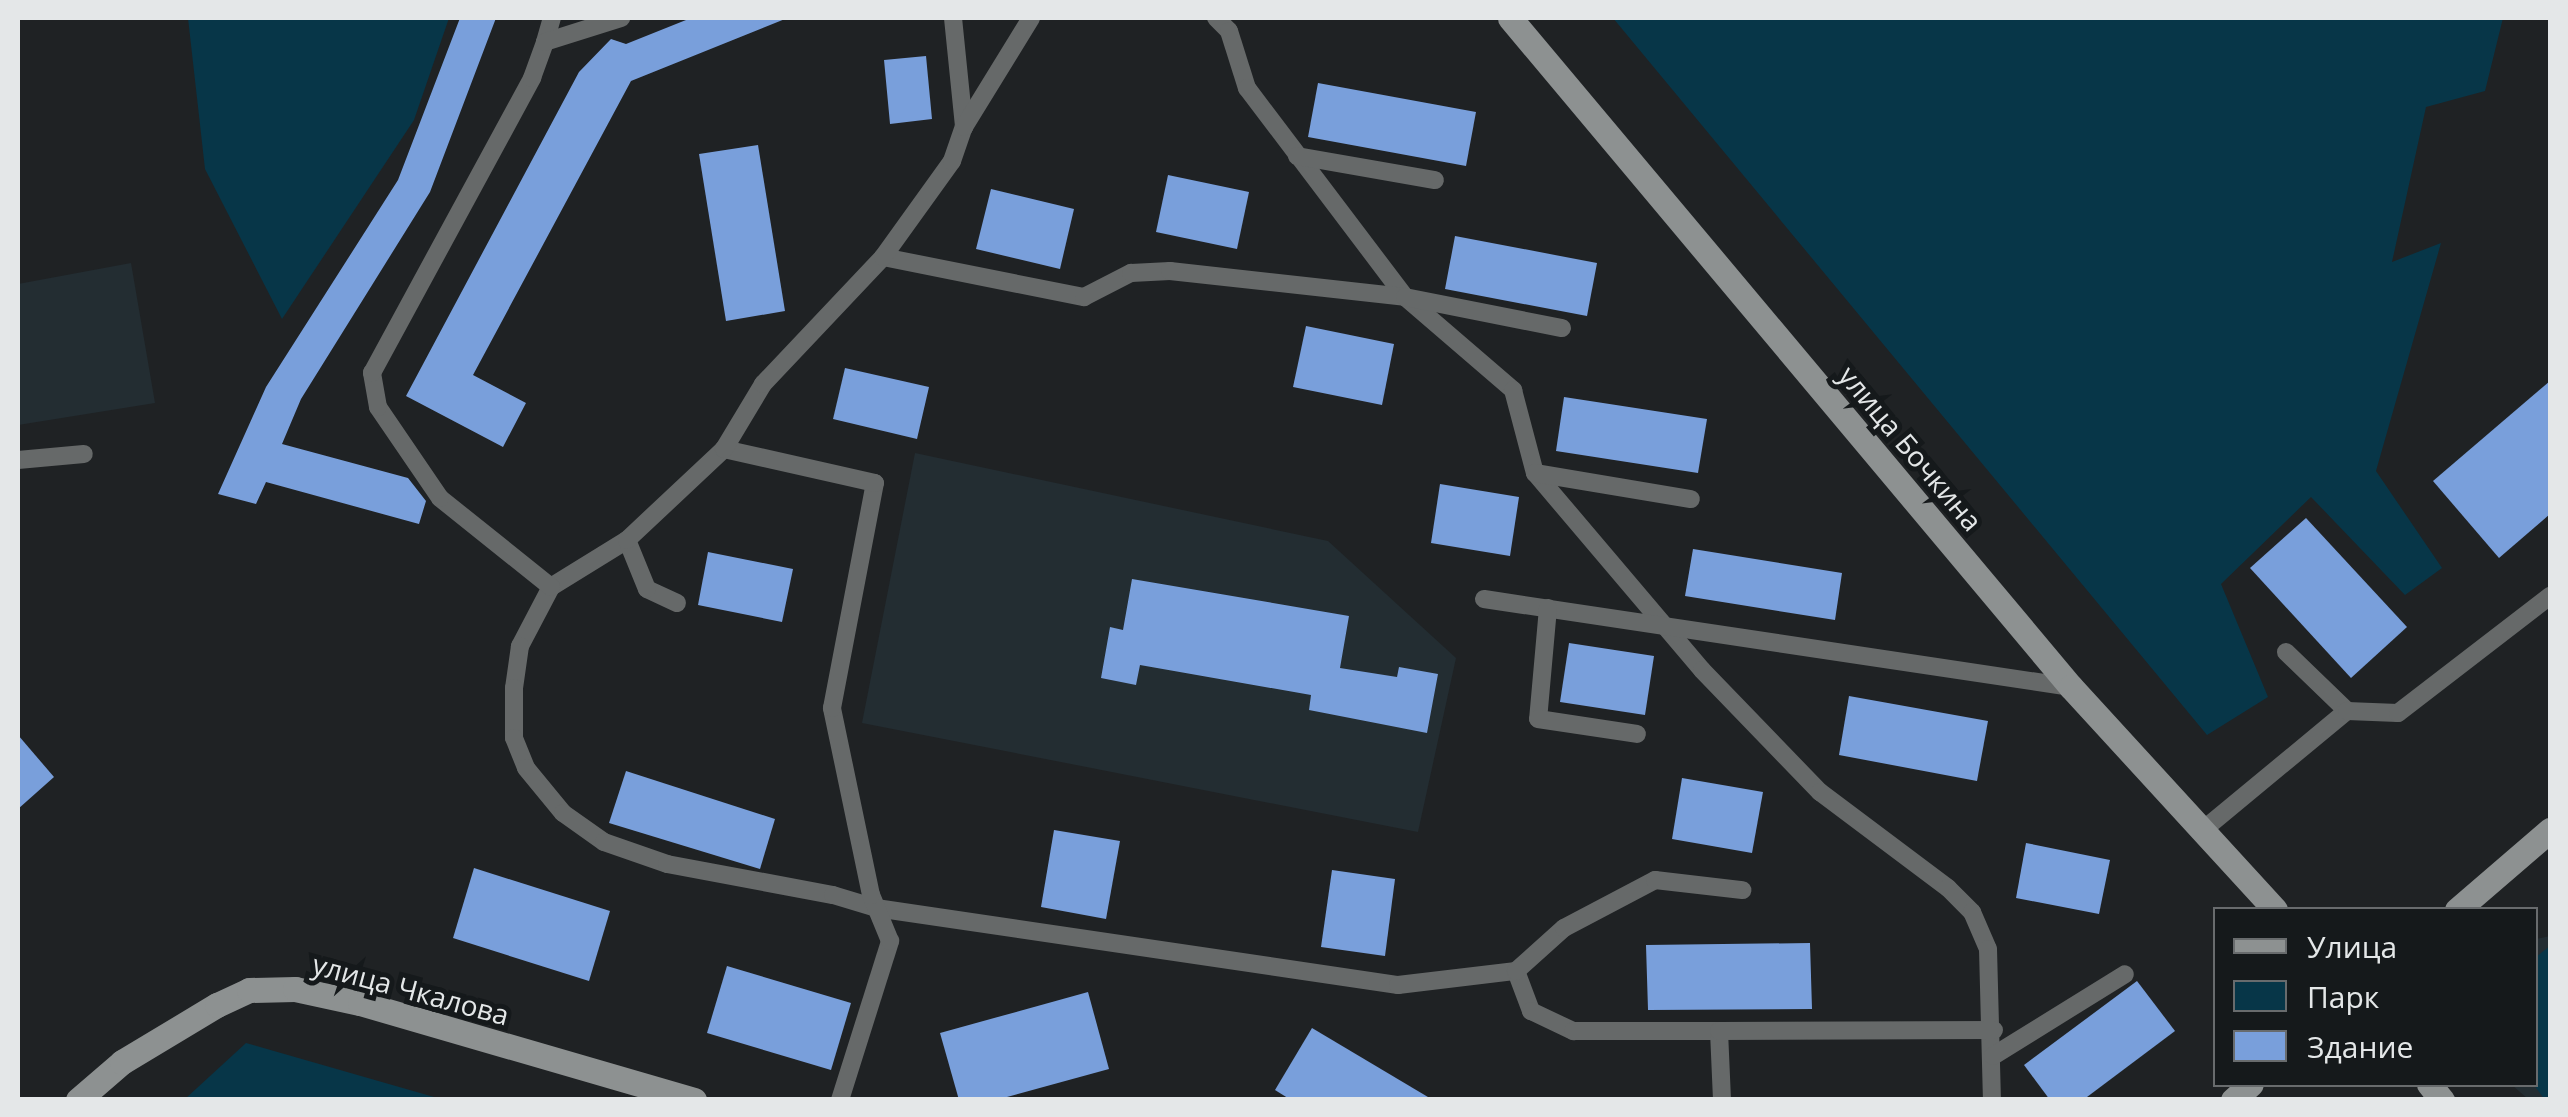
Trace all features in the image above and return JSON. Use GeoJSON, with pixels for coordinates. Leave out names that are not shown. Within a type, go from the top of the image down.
{"type":"FeatureCollection","features":[{"type":"Feature","properties":{"kind":"main road","name":"улица Бочкина"},"geometry":{"type":"LineString","coordinates":[[1510,18],[2071,686],[2272,907]]}},
{"type":"Feature","properties":{"kind":"main road"},"geometry":{"type":"LineString","coordinates":[[2460,907],[2550,830]]}},
{"type":"Feature","properties":{"kind":"main road","name":"улица Чкалова"},"geometry":{"type":"LineString","coordinates":[[78,1100],[122,1062],[184,1022],[249,990],[280,990],[360,1003],[694,1100]]}},
{"type":"Feature","properties":{"kind":"lane"},"geometry":{"type":"LineString","coordinates":[[551,587],[440,498],[378,406],[372,372],[532,78],[552,18]]}},
{"type":"Feature","properties":{"kind":"lane"},"geometry":{"type":"LineString","coordinates":[[545,42],[621,18]]}},
{"type":"Feature","properties":{"kind":"lane"},"geometry":{"type":"LineString","coordinates":[[953,18],[964,127]]}},
{"type":"Feature","properties":{"kind":"lane"},"geometry":{"type":"LineString","coordinates":[[1030,18],[964,127],[952,161],[883,257],[764,384],[724,448],[627,540],[551,587],[520,646],[514,738],[526,768],[563,812],[604,842],[667,864],[833,895],[876,908],[1398,985],[1516,971],[1564,928],[1655,880],[1742,890]]}},
{"type":"Feature","properties":{"kind":"lane"},"geometry":{"type":"LineString","coordinates":[[1216,18],[1229,31],[1247,88],[1405,297],[1513,390],[1535,474],[1702,670],[1820,792],[1948,888],[1972,912],[1988,949],[1994,1030],[1992,1100]]}},
{"type":"Feature","properties":{"kind":"lane"},"geometry":{"type":"LineString","coordinates":[[1297,156],[1435,180]]}},
{"type":"Feature","properties":{"kind":"lane"},"geometry":{"type":"LineString","coordinates":[[883,257],[1084,297],[1131,273],[1170,271],[1405,297],[1562,328]]}},
{"type":"Feature","properties":{"kind":"lane"},"geometry":{"type":"LineString","coordinates":[[724,448],[876,482],[832,708],[876,908],[890,942],[840,1100]]}},
{"type":"Feature","properties":{"kind":"lane"},"geometry":{"type":"LineString","coordinates":[[18,460],[84,454]]}},
{"type":"Feature","properties":{"kind":"lane"},"geometry":{"type":"LineString","coordinates":[[1535,474],[1692,499]]}},
{"type":"Feature","properties":{"kind":"lane"},"geometry":{"type":"LineString","coordinates":[[627,540],[647,589],[676,603]]}},
{"type":"Feature","properties":{"kind":"lane"},"geometry":{"type":"LineString","coordinates":[[2286,652],[2346,711],[2398,714],[2550,596]]}},
{"type":"Feature","properties":{"kind":"lane"},"geometry":{"type":"LineString","coordinates":[[1484,598],[1665,622],[2071,686]]}},
{"type":"Feature","properties":{"kind":"lane"},"geometry":{"type":"LineString","coordinates":[[1548,608],[1538,719],[1637,734]]}},
{"type":"Feature","properties":{"kind":"lane"},"geometry":{"type":"LineString","coordinates":[[2203,830],[2346,711]]}},
{"type":"Feature","properties":{"kind":"lane"},"geometry":{"type":"LineString","coordinates":[[1516,971],[1531,1011],[1573,1031],[1994,1030]]}},
{"type":"Feature","properties":{"kind":"lane"},"geometry":{"type":"LineString","coordinates":[[1993,1056],[2125,974]]}},
{"type":"Feature","properties":{"kind":"lane"},"geometry":{"type":"LineString","coordinates":[[1718,1031],[1722,1100]]}},
{"type":"Feature","properties":{"kind":"shaded area"},"geometry":{"type":"Polygon","coordinates":[[[131,263],[155,403],[18,425],[18,284],[131,263]]]}},
{"type":"Feature","properties":{"kind":"shaded area"},"geometry":{"type":"Polygon","coordinates":[[[915,453],[1328,541],[1456,658],[1418,832],[862,723],[915,453]]]}},
{"type":"Feature","properties":{"kind":"shaded area"},"geometry":{"type":"Polygon","coordinates":[[[2550,936],[2550,1099],[2528,1099],[2514,1087],[2538,1087],[2538,939],[2550,936]]]}},
{"type":"Feature","properties":{"kind":"green space"},"geometry":{"type":"Polygon","coordinates":[[[188,18],[449,18],[414,120],[282,319],[205,169],[188,18]]]}},
{"type":"Feature","properties":{"kind":"green space"},"geometry":{"type":"Polygon","coordinates":[[[1613,18],[2503,18],[2485,91],[2426,107],[2392,262],[2441,243],[2376,471],[2442,568],[2405,595],[2311,497],[2221,584],[2268,697],[2207,735],[1613,18]]]}},
{"type":"Feature","properties":{"kind":"green space"},"geometry":{"type":"Polygon","coordinates":[[[2550,946],[2550,1099],[2545,1100],[2535,1087],[2538,955],[2550,946]]]}},
{"type":"Feature","properties":{"kind":"green space"},"geometry":{"type":"Polygon","coordinates":[[[246,1043],[441,1099],[185,1099],[246,1043]]]}},
{"type":"Feature","properties":{"kind":"building"},"geometry":{"type":"Polygon","coordinates":[[[460,18],[496,18],[430,192],[301,399],[282,444],[408,478],[426,501],[419,524],[266,482],[256,504],[218,494],[266,387],[398,180],[460,18]]]}},
{"type":"Feature","properties":{"kind":"building"},"geometry":{"type":"Polygon","coordinates":[[[691,18],[785,19],[631,81],[473,375],[526,403],[503,447],[406,396],[579,72],[611,39],[626,44],[691,18]]]}},
{"type":"Feature","properties":{"kind":"building"},"geometry":{"type":"Polygon","coordinates":[[[926,56],[932,119],[890,124],[884,60],[926,56]]]}},
{"type":"Feature","properties":{"kind":"building"},"geometry":{"type":"Polygon","coordinates":[[[1318,83],[1476,112],[1466,166],[1308,137],[1318,83]]]}},
{"type":"Feature","properties":{"kind":"building"},"geometry":{"type":"Polygon","coordinates":[[[758,145],[785,311],[726,321],[699,154],[758,145]]]}},
{"type":"Feature","properties":{"kind":"building"},"geometry":{"type":"Polygon","coordinates":[[[1168,175],[1249,192],[1237,249],[1156,232],[1168,175]]]}},
{"type":"Feature","properties":{"kind":"building"},"geometry":{"type":"Polygon","coordinates":[[[991,189],[1074,209],[1060,269],[976,249],[991,189]]]}},
{"type":"Feature","properties":{"kind":"building"},"geometry":{"type":"Polygon","coordinates":[[[1455,236],[1597,263],[1587,316],[1445,289],[1455,236]]]}},
{"type":"Feature","properties":{"kind":"building"},"geometry":{"type":"Polygon","coordinates":[[[1306,326],[1394,344],[1382,405],[1293,387],[1306,326]]]}},
{"type":"Feature","properties":{"kind":"building"},"geometry":{"type":"Polygon","coordinates":[[[845,368],[929,387],[917,439],[833,419],[845,368]]]}},
{"type":"Feature","properties":{"kind":"building"},"geometry":{"type":"Polygon","coordinates":[[[2550,381],[2550,514],[2499,558],[2433,481],[2550,381]]]}},
{"type":"Feature","properties":{"kind":"building"},"geometry":{"type":"Polygon","coordinates":[[[1564,397],[1707,419],[1698,473],[1556,451],[1564,397]]]}},
{"type":"Feature","properties":{"kind":"building"},"geometry":{"type":"Polygon","coordinates":[[[1440,484],[1519,497],[1510,556],[1431,543],[1440,484]]]}},
{"type":"Feature","properties":{"kind":"building"},"geometry":{"type":"Polygon","coordinates":[[[2306,518],[2407,627],[2351,678],[2250,568],[2306,518]]]}},
{"type":"Feature","properties":{"kind":"building"},"geometry":{"type":"Polygon","coordinates":[[[1693,549],[1842,573],[1835,620],[1685,596],[1693,549]]]}},
{"type":"Feature","properties":{"kind":"building"},"geometry":{"type":"Polygon","coordinates":[[[708,552],[793,569],[782,622],[698,605],[708,552]]]}},
{"type":"Feature","properties":{"kind":"building"},"geometry":{"type":"Polygon","coordinates":[[[1132,579],[1349,616],[1340,668],[1397,677],[1399,667],[1438,674],[1427,733],[1309,710],[1311,695],[1140,665],[1136,685],[1101,678],[1110,627],[1123,630],[1132,579]]]}},
{"type":"Feature","properties":{"kind":"building"},"geometry":{"type":"Polygon","coordinates":[[[1569,643],[1654,656],[1645,715],[1560,702],[1569,643]]]}},
{"type":"Feature","properties":{"kind":"building"},"geometry":{"type":"Polygon","coordinates":[[[1849,696],[1988,721],[1977,781],[1839,755],[1849,696]]]}},
{"type":"Feature","properties":{"kind":"building"},"geometry":{"type":"Polygon","coordinates":[[[18,735],[54,777],[18,809],[18,735]]]}},
{"type":"Feature","properties":{"kind":"building"},"geometry":{"type":"Polygon","coordinates":[[[626,771],[775,819],[760,869],[609,823],[626,771]]]}},
{"type":"Feature","properties":{"kind":"building"},"geometry":{"type":"Polygon","coordinates":[[[1682,778],[1763,792],[1752,853],[1672,839],[1682,778]]]}},
{"type":"Feature","properties":{"kind":"building"},"geometry":{"type":"Polygon","coordinates":[[[1054,830],[1120,841],[1106,919],[1041,907],[1054,830]]]}},
{"type":"Feature","properties":{"kind":"building"},"geometry":{"type":"Polygon","coordinates":[[[2026,843],[2110,860],[2099,914],[2016,898],[2026,843]]]}},
{"type":"Feature","properties":{"kind":"building"},"geometry":{"type":"Polygon","coordinates":[[[474,868],[610,911],[589,981],[453,938],[474,868]]]}},
{"type":"Feature","properties":{"kind":"building"},"geometry":{"type":"Polygon","coordinates":[[[1332,870],[1395,879],[1385,956],[1321,947],[1332,870]]]}},
{"type":"Feature","properties":{"kind":"building"},"geometry":{"type":"Polygon","coordinates":[[[1810,943],[1812,1009],[1648,1010],[1646,945],[1810,943]]]}},
{"type":"Feature","properties":{"kind":"building"},"geometry":{"type":"Polygon","coordinates":[[[727,966],[851,1003],[831,1070],[707,1033],[727,966]]]}},
{"type":"Feature","properties":{"kind":"building"},"geometry":{"type":"Polygon","coordinates":[[[2137,981],[2175,1031],[2083,1100],[2050,1100],[2024,1065],[2137,981]]]}},
{"type":"Feature","properties":{"kind":"building"},"geometry":{"type":"Polygon","coordinates":[[[1088,992],[1109,1069],[996,1100],[959,1100],[940,1033],[1088,992]]]}},
{"type":"Feature","properties":{"kind":"building"},"geometry":{"type":"Polygon","coordinates":[[[1312,1028],[1433,1100],[1291,1100],[1275,1090],[1312,1028]]]}}]}
